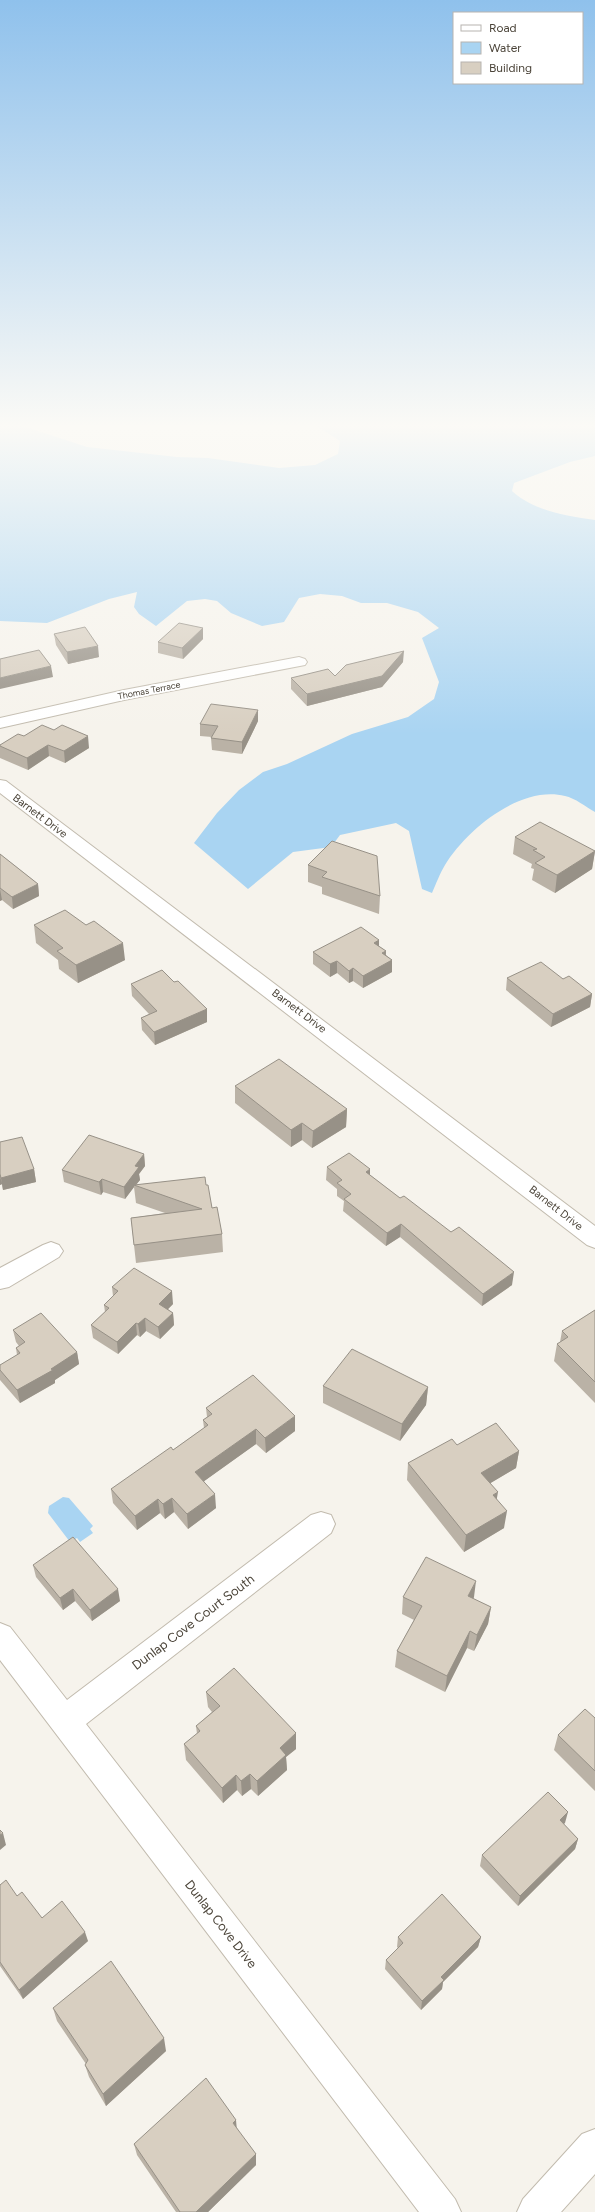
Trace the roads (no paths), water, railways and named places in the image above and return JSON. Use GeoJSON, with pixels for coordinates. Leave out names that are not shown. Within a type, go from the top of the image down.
{"type":"FeatureCollection","features":[{"type":"Feature","properties":{"kind":"street","name":"Thomas Terrace"},"geometry":{"type":"LineString","coordinates":[[0,724],[124,695],[299,662]]}},
{"type":"Feature","properties":{"kind":"street","name":"Barnett Drive"},"geometry":{"type":"LineString","coordinates":[[0,785],[483,1152],[595,1239]]}},
{"type":"Feature","properties":{"kind":"street"},"geometry":{"type":"LineString","coordinates":[[0,1280],[51,1251]]}},
{"type":"Feature","properties":{"kind":"street","name":"Dunlap Cove Court South"},"geometry":{"type":"LineString","coordinates":[[65,1721],[321,1524]]}},
{"type":"Feature","properties":{"kind":"street","name":"Dunlap Cove Drive"},"geometry":{"type":"LineString","coordinates":[[0,1637],[442,2212]]}},
{"type":"Feature","properties":{"kind":"street"},"geometry":{"type":"LineString","coordinates":[[536,2212],[595,2147]]}},
{"type":"Feature","properties":{"kind":"water"},"geometry":{"type":"Polygon","coordinates":[[[0,528],[595,528],[595,812],[569,797],[548,794],[531,797],[513,804],[481,824],[467,837],[445,865],[432,893],[422,889],[409,831],[396,823],[340,835],[331,847],[293,852],[248,889],[194,843],[217,813],[239,790],[263,772],[287,764],[352,734],[408,717],[434,699],[439,682],[422,638],[439,628],[418,612],[387,603],[361,603],[342,596],[320,594],[299,598],[284,622],[262,626],[231,613],[217,601],[205,599],[187,601],[156,626],[139,614],[134,607],[137,592],[109,599],[47,623],[0,621],[0,528]]]}},
{"type":"Feature","properties":{"kind":"water"},"geometry":{"type":"Polygon","coordinates":[[[63,1497],[69,1498],[93,1526],[90,1529],[93,1533],[80,1542],[77,1538],[70,1542],[48,1513],[49,1506],[63,1497]]]}}]}
